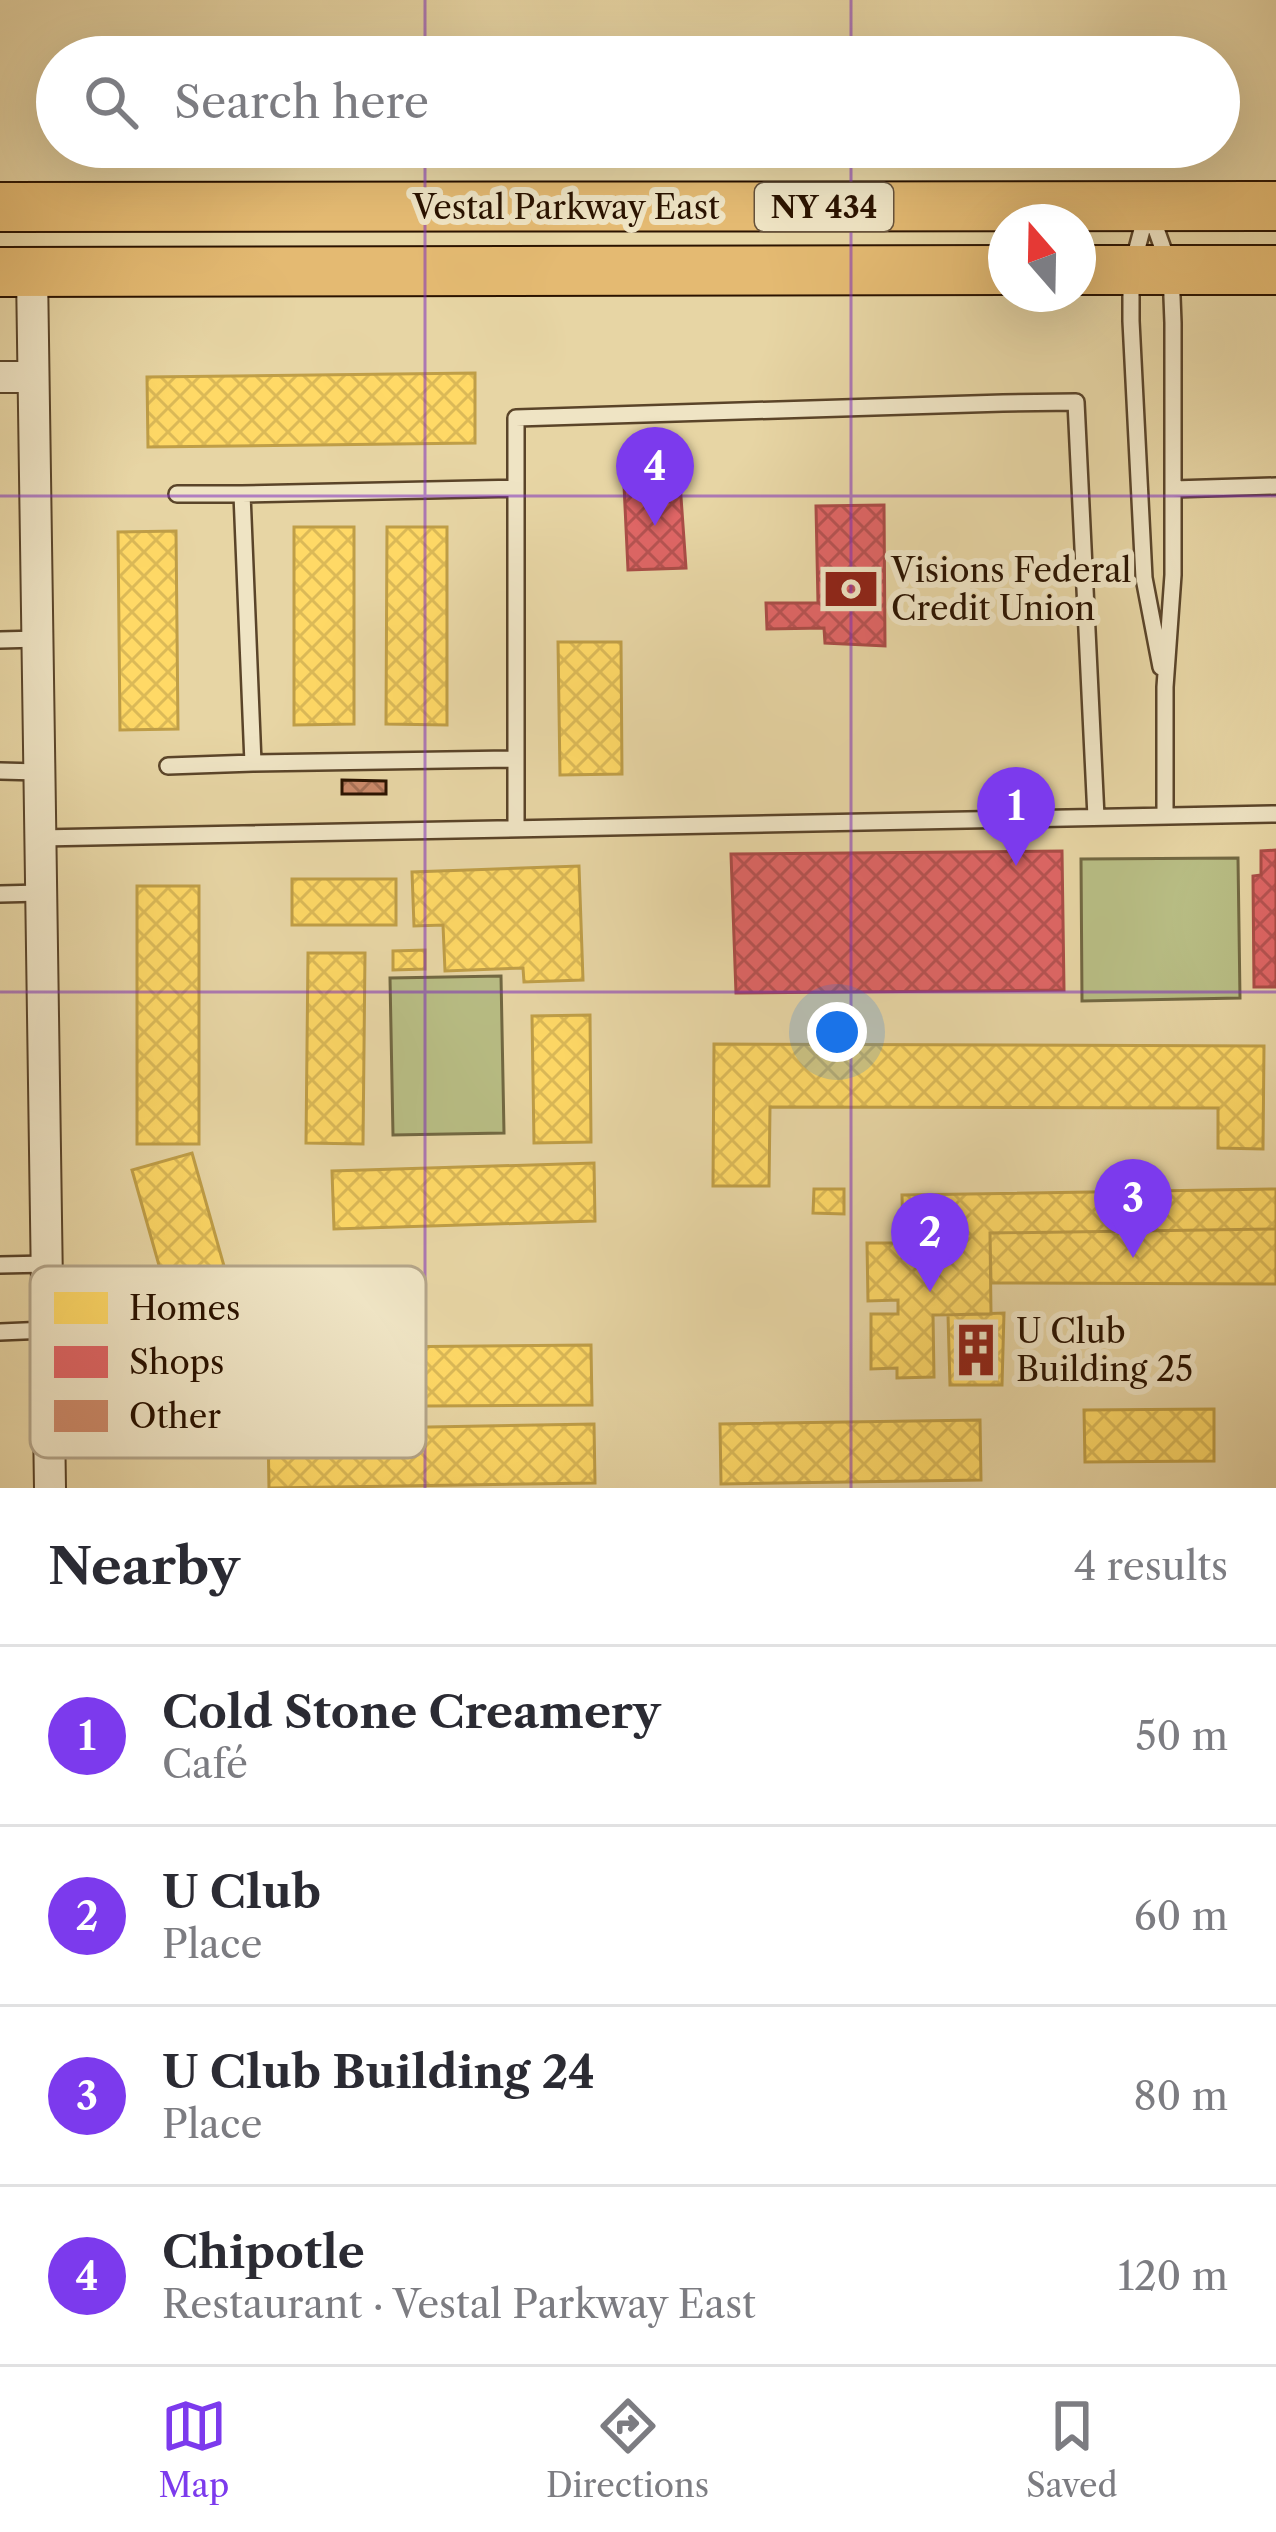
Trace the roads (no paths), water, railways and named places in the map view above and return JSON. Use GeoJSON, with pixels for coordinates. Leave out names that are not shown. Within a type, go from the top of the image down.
{"type":"FeatureCollection","features":[{"type":"Feature","properties":{"kind":"main road","name":"Vestal Parkway East"},"geometry":{"type":"LineString","coordinates":[[0,207],[1276,206]]}},
{"type":"Feature","properties":{"kind":"main road"},"geometry":{"type":"LineString","coordinates":[[16,273],[58,234],[137,208]]}},
{"type":"Feature","properties":{"kind":"main road","name":"Vestal Parkway East"},"geometry":{"type":"LineString","coordinates":[[16,273],[988,270]]}},
{"type":"Feature","properties":{"kind":"main road"},"geometry":{"type":"LineString","coordinates":[[1096,270],[1266,274]]}},
{"type":"Feature","properties":{"kind":"street"},"geometry":{"type":"LineString","coordinates":[[16,273],[33,377],[47,1264]]}},
{"type":"Feature","properties":{"kind":"street"},"geometry":{"type":"LineString","coordinates":[[0,377],[33,377]]}},
{"type":"Feature","properties":{"kind":"street"},"geometry":{"type":"LineString","coordinates":[[49,1458],[50,1488]]}},
{"type":"Feature","properties":{"kind":"lane"},"geometry":{"type":"LineString","coordinates":[[1148,206],[1173,489],[1165,815]]}},
{"type":"Feature","properties":{"kind":"lane"},"geometry":{"type":"LineString","coordinates":[[1148,206],[1151,271],[1144,578],[1165,687]]}},
{"type":"Feature","properties":{"kind":"lane"},"geometry":{"type":"LineString","coordinates":[[516,828],[516,418],[1076,403],[1096,817]]}},
{"type":"Feature","properties":{"kind":"lane"},"geometry":{"type":"LineString","coordinates":[[1173,489],[1276,486]]}},
{"type":"Feature","properties":{"kind":"lane"},"geometry":{"type":"LineString","coordinates":[[177,494],[516,488]]}},
{"type":"Feature","properties":{"kind":"lane"},"geometry":{"type":"LineString","coordinates":[[242,494],[253,764]]}},
{"type":"Feature","properties":{"kind":"lane"},"geometry":{"type":"LineString","coordinates":[[0,640],[40,639]]}},
{"type":"Feature","properties":{"kind":"lane"},"geometry":{"type":"LineString","coordinates":[[168,766],[516,759]]}},
{"type":"Feature","properties":{"kind":"lane"},"geometry":{"type":"LineString","coordinates":[[0,772],[39,772]]}},
{"type":"Feature","properties":{"kind":"lane"},"geometry":{"type":"LineString","coordinates":[[40,838],[1276,814]]}},
{"type":"Feature","properties":{"kind":"lane"},"geometry":{"type":"LineString","coordinates":[[0,893],[41,893]]}},
{"type":"Feature","properties":{"kind":"lane"},"geometry":{"type":"LineString","coordinates":[[0,1265],[47,1264]]}},
{"type":"Feature","properties":{"kind":"lane"},"geometry":{"type":"LineString","coordinates":[[0,1332],[30,1331]]}},
{"type":"Feature","properties":{"kind":"place","name":"Chipotle"},"geometry":{"type":"Point","coordinates":[655,526]}},
{"type":"Feature","properties":{"kind":"place","name":"Visions Federal Credit Union"},"geometry":{"type":"Point","coordinates":[851,589]}},
{"type":"Feature","properties":{"kind":"place","name":"Cold Stone Creamery"},"geometry":{"type":"Point","coordinates":[1016,866]}},
{"type":"Feature","properties":{"kind":"place","name":"U Club Building 24"},"geometry":{"type":"Point","coordinates":[1133,1258]}},
{"type":"Feature","properties":{"kind":"place","name":"U Club"},"geometry":{"type":"Point","coordinates":[930,1292]}},
{"type":"Feature","properties":{"kind":"place","name":"U Club Building 25"},"geometry":{"type":"Point","coordinates":[976,1350]}}]}
